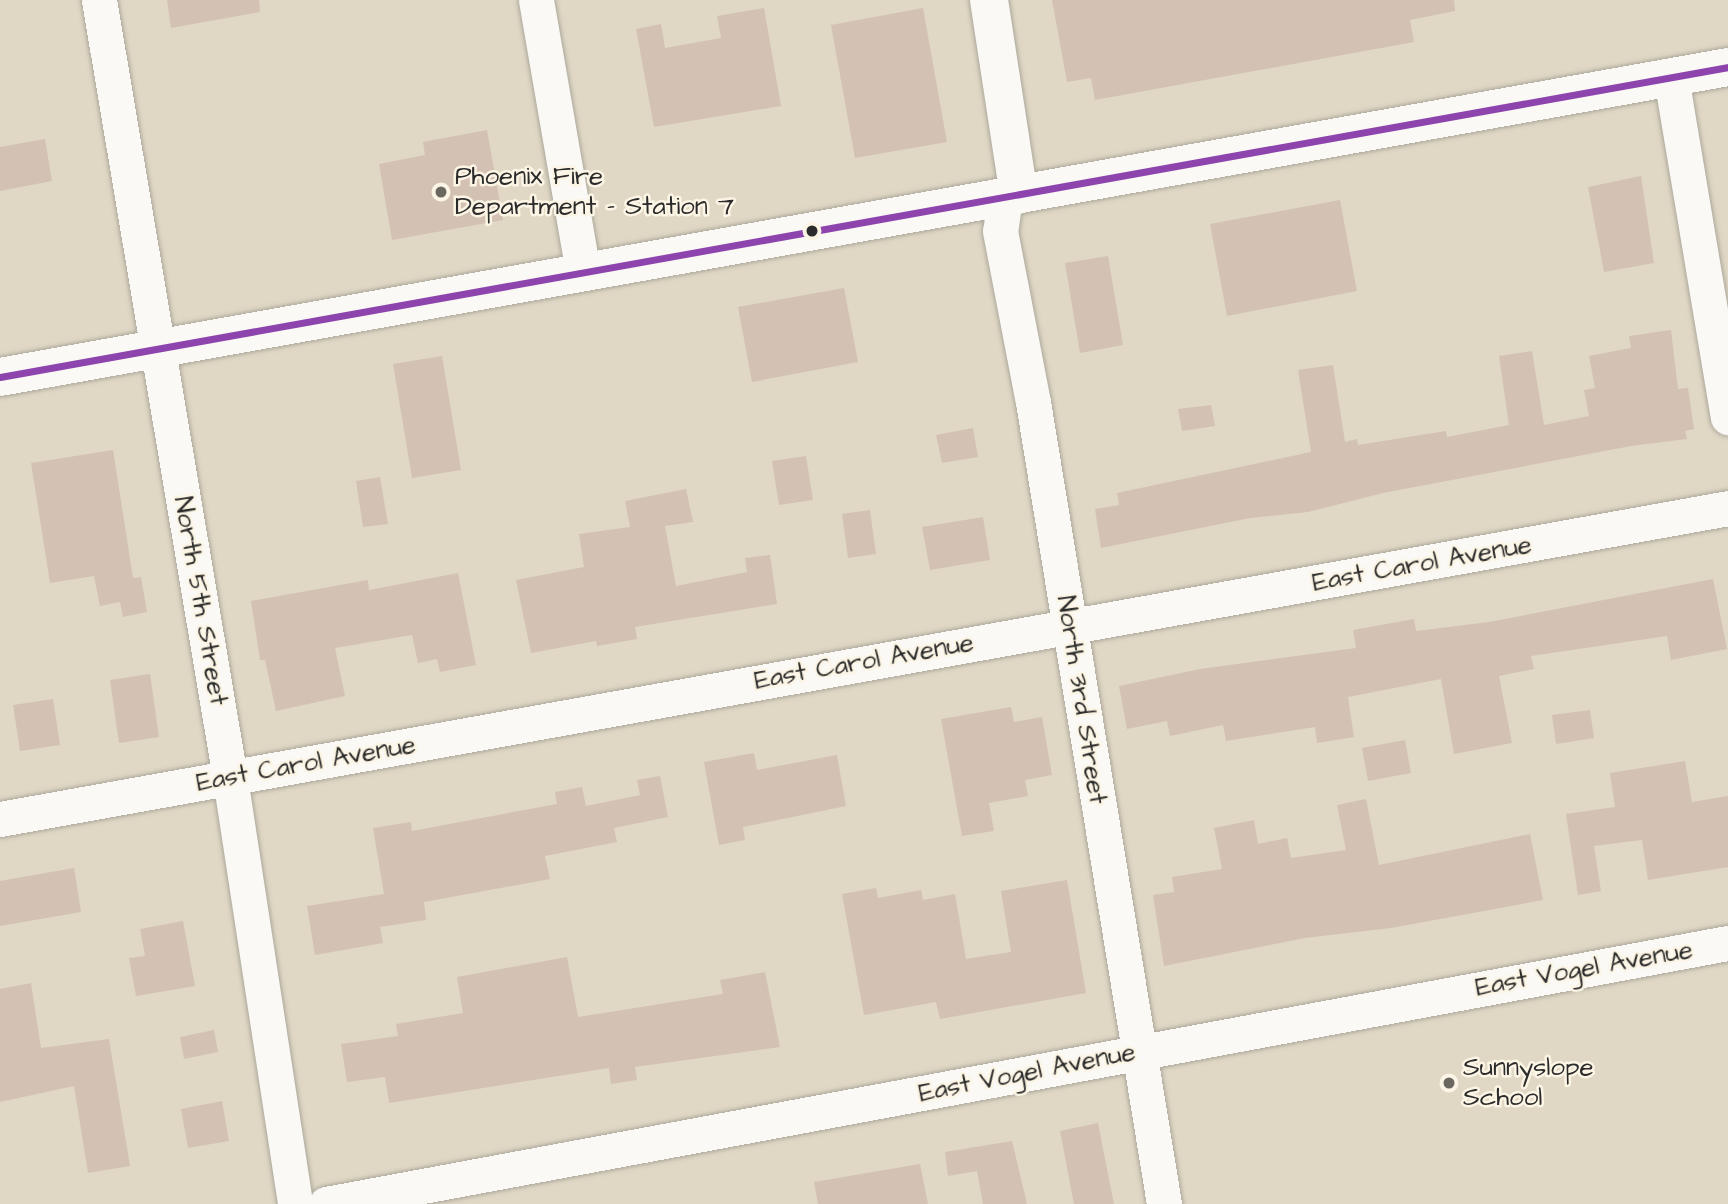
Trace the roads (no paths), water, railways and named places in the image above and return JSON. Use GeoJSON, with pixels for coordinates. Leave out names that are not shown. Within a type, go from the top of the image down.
{"type":"FeatureCollection","features":[{"type":"Feature","properties":{"kind":"street","name":"North 5th Street"},"geometry":{"type":"LineString","coordinates":[[99,0],[230,778],[295,1204]]}},
{"type":"Feature","properties":{"kind":"street"},"geometry":{"type":"LineString","coordinates":[[536,0],[583,273]]}},
{"type":"Feature","properties":{"kind":"street","name":"North 3rd Street"},"geometry":{"type":"LineString","coordinates":[[989,0],[1012,196],[1000,231],[1164,1204]]}},
{"type":"Feature","properties":{"kind":"street"},"geometry":{"type":"LineString","coordinates":[[0,377],[1728,67]]}},
{"type":"Feature","properties":{"kind":"street"},"geometry":{"type":"LineString","coordinates":[[1671,77],[1728,417]]}},
{"type":"Feature","properties":{"kind":"street","name":"East Carol Avenue"},"geometry":{"type":"LineString","coordinates":[[0,819],[1728,508]]}},
{"type":"Feature","properties":{"kind":"street","name":"East Vogel Avenue"},"geometry":{"type":"LineString","coordinates":[[326,1204],[1728,943]]}},
{"type":"Feature","properties":{"kind":"place","name":"Phoenix Fire Department - Station 7"},"geometry":{"type":"Point","coordinates":[441,192]}},
{"type":"Feature","properties":{"kind":"place","name":"Sunnyslope School"},"geometry":{"type":"Point","coordinates":[1449,1083]}}]}
